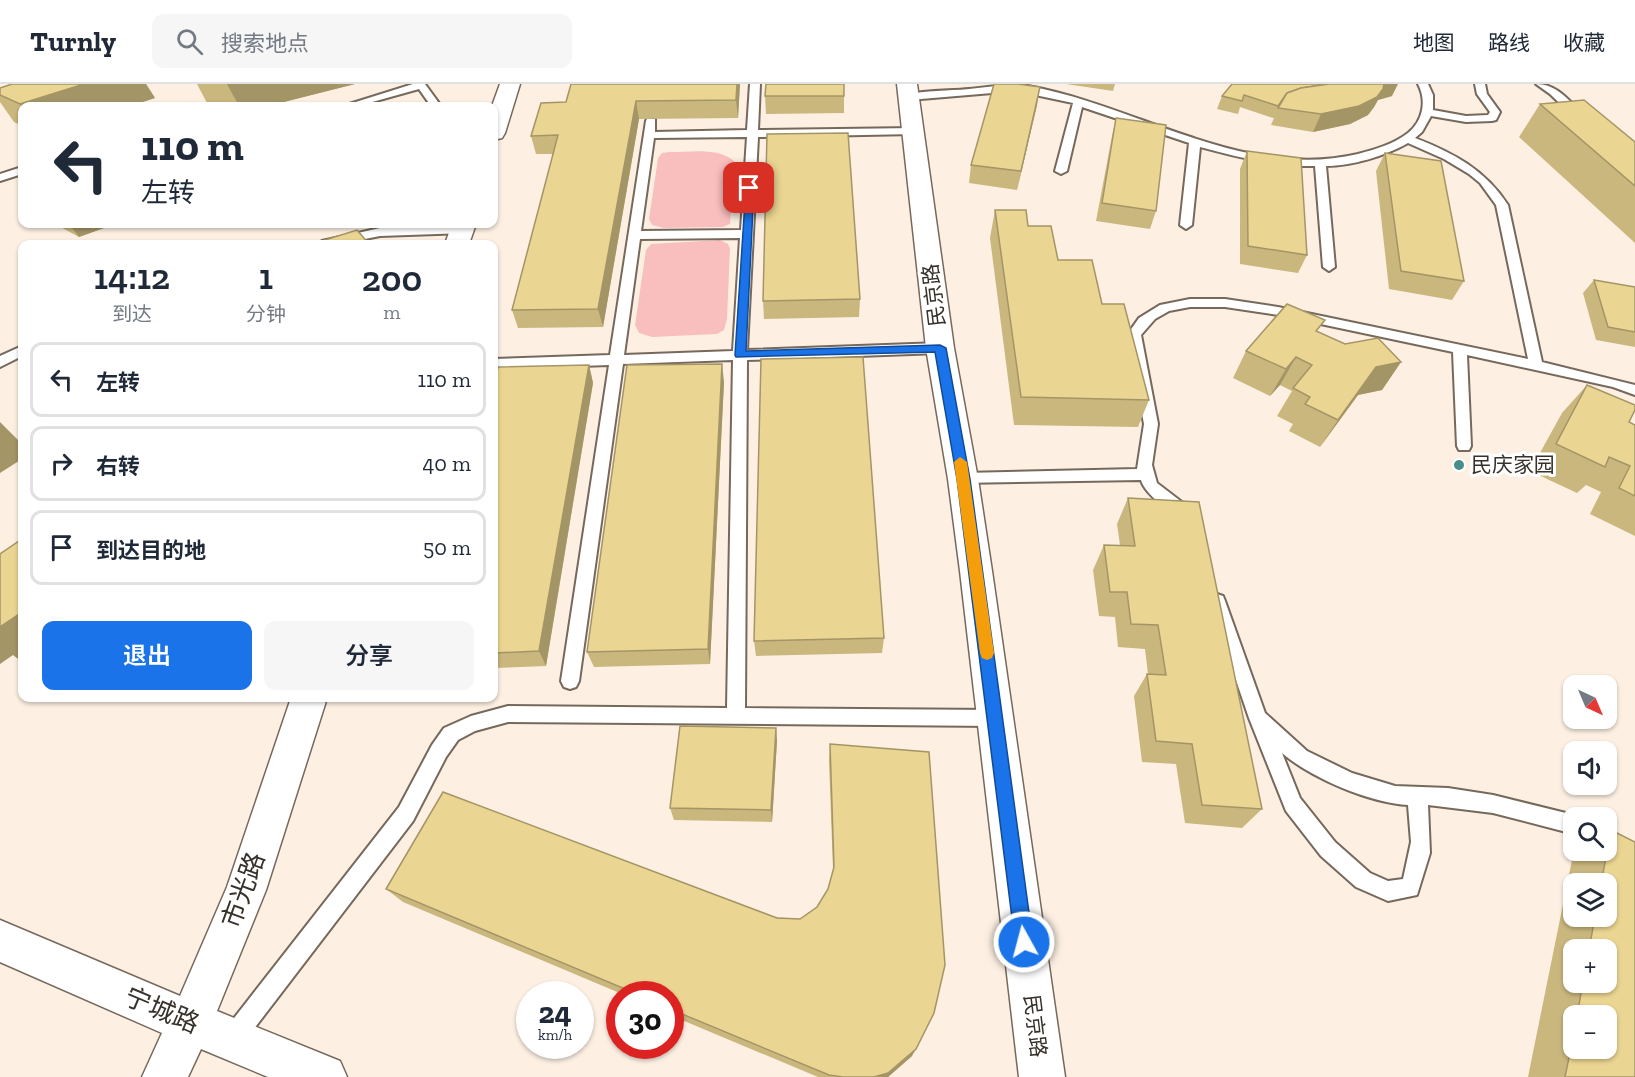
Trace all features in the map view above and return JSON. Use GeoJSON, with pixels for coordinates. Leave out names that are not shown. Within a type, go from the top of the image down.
{"type":"FeatureCollection","features":[{"type":"Feature","properties":{"kind":"street"},"geometry":{"type":"LineString","coordinates":[[498,121],[510,84]]}},
{"type":"Feature","properties":{"kind":"street","name":"民京路"},"geometry":{"type":"LineString","coordinates":[[908,90],[915,131],[940,348],[963,479],[1042,1077]]}},
{"type":"Feature","properties":{"kind":"street","name":"市光路"},"geometry":{"type":"LineString","coordinates":[[165,1077],[246,890],[308,702]]}},
{"type":"Feature","properties":{"kind":"street","name":"宁城路"},"geometry":{"type":"LineString","coordinates":[[0,940],[324,1077]]}},
{"type":"Feature","properties":{"kind":"lane"},"geometry":{"type":"LineString","coordinates":[[736,716],[740,355],[755,84]]}},
{"type":"Feature","properties":{"kind":"lane"},"geometry":{"type":"LineString","coordinates":[[908,90],[1026,87],[1195,141],[1261,158],[1320,163],[1365,158],[1407,139],[1423,124],[1427,112],[1429,95],[1423,84]]}},
{"type":"Feature","properties":{"kind":"lane"},"geometry":{"type":"LineString","coordinates":[[1427,112],[1466,119],[1492,118],[1496,112],[1482,94],[1480,84]]}},
{"type":"Feature","properties":{"kind":"lane"},"geometry":{"type":"LineString","coordinates":[[1541,84],[1554,92],[1586,122]]}},
{"type":"Feature","properties":{"kind":"lane"},"geometry":{"type":"LineString","coordinates":[[362,102],[421,85],[433,102]]}},
{"type":"Feature","properties":{"kind":"lane"},"geometry":{"type":"LineString","coordinates":[[1061,171],[1078,103]]}},
{"type":"Feature","properties":{"kind":"lane"},"geometry":{"type":"LineString","coordinates":[[570,681],[650,128],[753,132],[915,131]]}},
{"type":"Feature","properties":{"kind":"lane"},"geometry":{"type":"LineString","coordinates":[[1407,139],[1467,166],[1480,176],[1502,205],[1536,365]]}},
{"type":"Feature","properties":{"kind":"lane"},"geometry":{"type":"LineString","coordinates":[[1186,225],[1195,141]]}},
{"type":"Feature","properties":{"kind":"lane"},"geometry":{"type":"LineString","coordinates":[[1320,163],[1329,267]]}},
{"type":"Feature","properties":{"kind":"lane"},"geometry":{"type":"LineString","coordinates":[[0,178],[18,171]]}},
{"type":"Feature","properties":{"kind":"lane"},"geometry":{"type":"LineString","coordinates":[[340,240],[382,228],[461,233]]}},
{"type":"Feature","properties":{"kind":"lane"},"geometry":{"type":"LineString","coordinates":[[635,235],[747,234]]}},
{"type":"Feature","properties":{"kind":"lane"},"geometry":{"type":"LineString","coordinates":[[1194,528],[1191,518],[1150,486],[1144,465],[1152,424],[1134,334],[1140,322],[1152,313],[1173,306],[1209,302],[1275,311],[1460,348],[1615,383],[1635,390]]}},
{"type":"Feature","properties":{"kind":"lane"},"geometry":{"type":"LineString","coordinates":[[498,364],[940,348]]}},
{"type":"Feature","properties":{"kind":"lane"},"geometry":{"type":"LineString","coordinates":[[1460,348],[1464,446]]}},
{"type":"Feature","properties":{"kind":"lane"},"geometry":{"type":"LineString","coordinates":[[0,362],[18,353]]}},
{"type":"Feature","properties":{"kind":"lane"},"geometry":{"type":"LineString","coordinates":[[963,479],[1147,474]]}},
{"type":"Feature","properties":{"kind":"lane"},"geometry":{"type":"LineString","coordinates":[[1212,588],[1258,718],[1293,804],[1329,849],[1363,880],[1388,891],[1410,888],[1419,866],[1421,841],[1417,796]]}},
{"type":"Feature","properties":{"kind":"lane"},"geometry":{"type":"LineString","coordinates":[[232,1040],[406,814],[439,751],[451,734],[471,723],[508,714],[995,718]]}},
{"type":"Feature","properties":{"kind":"lane"},"geometry":{"type":"LineString","coordinates":[[1258,718],[1300,757],[1339,776],[1395,795],[1448,797],[1492,804],[1563,822]]}},
{"type":"Feature","properties":{"kind":"shaded area"},"geometry":{"type":"Polygon","coordinates":[[[712,152],[734,161],[730,224],[723,227],[664,228],[652,225],[649,219],[658,158],[662,153],[712,152]]]}},
{"type":"Feature","properties":{"kind":"shaded area"},"geometry":{"type":"Polygon","coordinates":[[[720,240],[728,244],[730,249],[727,319],[724,330],[717,334],[652,337],[639,333],[635,325],[646,250],[651,244],[720,240]]]}},
{"type":"Feature","properties":{"kind":"building"},"geometry":{"type":"Polygon","coordinates":[[[12,84],[84,84],[18,103],[0,95],[0,88],[12,84]]]}},
{"type":"Feature","properties":{"kind":"building"},"geometry":{"type":"Polygon","coordinates":[[[571,84],[737,84],[736,100],[636,101],[598,309],[512,310],[558,135],[531,136],[541,103],[566,102],[571,84]]]}},
{"type":"Feature","properties":{"kind":"building"},"geometry":{"type":"Polygon","coordinates":[[[766,84],[844,84],[844,96],[765,96],[766,84]]]}},
{"type":"Feature","properties":{"kind":"building"},"geometry":{"type":"Polygon","coordinates":[[[994,84],[1040,87],[1021,171],[971,165],[994,84]]]}},
{"type":"Feature","properties":{"kind":"building"},"geometry":{"type":"Polygon","coordinates":[[[1232,84],[1329,84],[1301,88],[1287,93],[1278,106],[1244,95],[1242,101],[1222,96],[1232,84]]]}},
{"type":"Feature","properties":{"kind":"building"},"geometry":{"type":"Polygon","coordinates":[[[1329,84],[1384,84],[1377,97],[1359,106],[1321,114],[1278,108],[1287,93],[1301,88],[1329,84]]]}},
{"type":"Feature","properties":{"kind":"building"},"geometry":{"type":"Polygon","coordinates":[[[1584,100],[1635,142],[1635,186],[1540,104],[1584,100]]]}},
{"type":"Feature","properties":{"kind":"building"},"geometry":{"type":"Polygon","coordinates":[[[1116,118],[1166,125],[1156,211],[1102,203],[1116,118]]]}},
{"type":"Feature","properties":{"kind":"building"},"geometry":{"type":"Polygon","coordinates":[[[848,133],[860,299],[763,301],[767,134],[848,133]]]}},
{"type":"Feature","properties":{"kind":"building"},"geometry":{"type":"Polygon","coordinates":[[[1247,151],[1301,158],[1307,255],[1248,246],[1247,151]]]}},
{"type":"Feature","properties":{"kind":"building"},"geometry":{"type":"Polygon","coordinates":[[[1385,153],[1441,161],[1464,281],[1401,271],[1385,153]]]}},
{"type":"Feature","properties":{"kind":"building"},"geometry":{"type":"Polygon","coordinates":[[[995,210],[1026,210],[1028,226],[1051,226],[1058,260],[1092,260],[1102,304],[1124,304],[1149,400],[1021,397],[995,210]]]}},
{"type":"Feature","properties":{"kind":"building"},"geometry":{"type":"Polygon","coordinates":[[[357,230],[366,240],[325,240],[357,230]]]}},
{"type":"Feature","properties":{"kind":"building"},"geometry":{"type":"Polygon","coordinates":[[[1594,280],[1635,287],[1635,332],[1608,327],[1594,280]]]}},
{"type":"Feature","properties":{"kind":"building"},"geometry":{"type":"Polygon","coordinates":[[[1287,304],[1325,320],[1316,331],[1345,344],[1378,338],[1401,362],[1376,367],[1338,420],[1305,404],[1310,397],[1293,388],[1312,365],[1296,357],[1286,369],[1246,351],[1287,304]]]}},
{"type":"Feature","properties":{"kind":"building"},"geometry":{"type":"Polygon","coordinates":[[[863,357],[884,638],[754,641],[761,359],[863,357]]]}},
{"type":"Feature","properties":{"kind":"building"},"geometry":{"type":"Polygon","coordinates":[[[722,364],[708,649],[587,652],[627,365],[722,364]]]}},
{"type":"Feature","properties":{"kind":"building"},"geometry":{"type":"Polygon","coordinates":[[[589,365],[539,651],[498,653],[498,367],[589,365]]]}},
{"type":"Feature","properties":{"kind":"building"},"geometry":{"type":"Polygon","coordinates":[[[1587,385],[1635,405],[1629,422],[1635,425],[1635,496],[1619,488],[1630,466],[1609,457],[1605,467],[1556,444],[1587,385]]]}},
{"type":"Feature","properties":{"kind":"building"},"geometry":{"type":"Polygon","coordinates":[[[1128,498],[1199,502],[1262,809],[1202,805],[1192,744],[1156,741],[1147,674],[1166,675],[1158,625],[1131,624],[1127,592],[1110,592],[1104,545],[1135,546],[1128,498]]]}},
{"type":"Feature","properties":{"kind":"building"},"geometry":{"type":"Polygon","coordinates":[[[18,542],[18,615],[0,627],[0,554],[18,542]]]}},
{"type":"Feature","properties":{"kind":"building"},"geometry":{"type":"Polygon","coordinates":[[[680,726],[776,728],[771,810],[670,808],[680,726]]]}},
{"type":"Feature","properties":{"kind":"building"},"geometry":{"type":"Polygon","coordinates":[[[830,744],[929,752],[945,965],[934,1013],[916,1049],[888,1073],[874,1077],[829,1075],[684,1015],[684,981],[606,981],[386,889],[443,792],[777,918],[800,919],[817,907],[828,889],[834,867],[830,744]]]}},
{"type":"Feature","properties":{"kind":"building"},"geometry":{"type":"Polygon","coordinates":[[[1617,833],[1635,842],[1635,1077],[1565,1077],[1569,1059],[1617,1059],[1617,1005],[1579,1005],[1581,993],[1617,993],[1617,939],[1591,939],[1593,927],[1617,927],[1617,873],[1603,873],[1605,861],[1617,861],[1617,833]]]}},
{"type":"Feature","properties":{"kind":"slow traffic"},"geometry":{"type":"LineString","coordinates":[[960,462],[987,653]]}},
{"type":"Feature","properties":{"kind":"place","name":"民庆家园"},"geometry":{"type":"Point","coordinates":[1459,465]}},
{"type":"Feature","properties":{"kind":"route"},"geometry":{"type":"LineString","coordinates":[[749,188],[740,355],[940,348],[963,479],[1024,942]]}}]}
